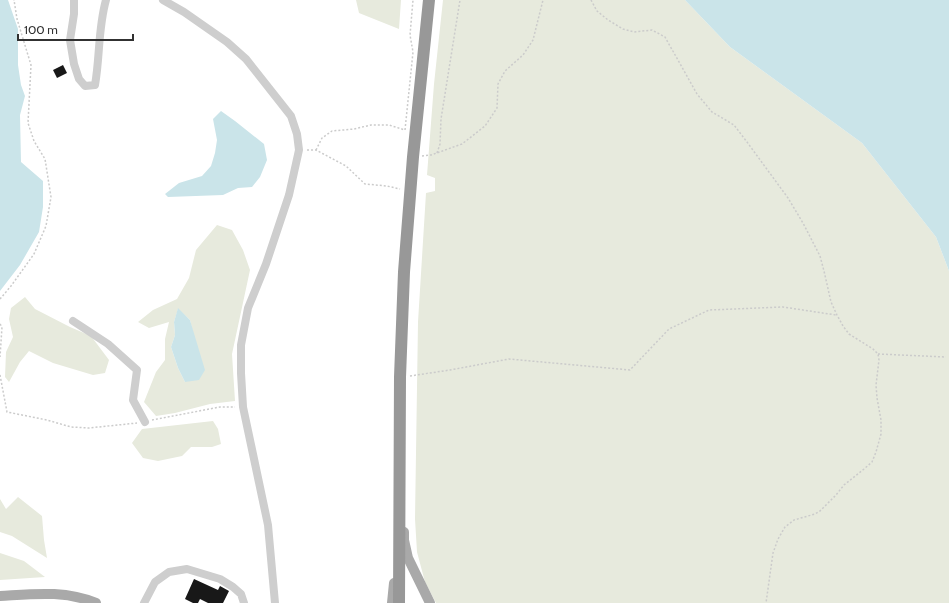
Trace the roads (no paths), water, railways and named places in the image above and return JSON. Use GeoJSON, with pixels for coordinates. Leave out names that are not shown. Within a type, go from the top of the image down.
{"type":"FeatureCollection","features":[{"type":"Feature","properties":{"kind":"highway"},"geometry":{"type":"LineString","coordinates":[[400,603],[400,377],[404,272],[412,156],[410,132],[429,0]]}},
{"type":"Feature","properties":{"kind":"main road"},"geometry":{"type":"LineString","coordinates":[[399,500],[403,517],[404,540],[408,558],[430,603]]}},
{"type":"Feature","properties":{"kind":"main road"},"geometry":{"type":"LineString","coordinates":[[392,603],[395,580],[399,570]]}},
{"type":"Feature","properties":{"kind":"main road"},"geometry":{"type":"LineString","coordinates":[[0,596],[51,594],[69,595],[96,603]]}},
{"type":"Feature","properties":{"kind":"street"},"geometry":{"type":"LineString","coordinates":[[74,0],[74,14],[70,40],[71,48],[79,80],[85,86],[95,85],[100,32],[106,0]]}},
{"type":"Feature","properties":{"kind":"street"},"geometry":{"type":"LineString","coordinates":[[163,0],[191,16],[227,42],[246,59],[291,116],[297,134],[299,150],[289,194],[266,264],[248,308],[241,345],[243,407],[268,525],[275,603]]}},
{"type":"Feature","properties":{"kind":"street"},"geometry":{"type":"LineString","coordinates":[[73,321],[108,344],[136,370],[133,400],[146,422]]}},
{"type":"Feature","properties":{"kind":"street"},"geometry":{"type":"LineString","coordinates":[[144,603],[155,582],[169,572],[187,569],[233,586],[241,594],[244,603]]}},
{"type":"Feature","properties":{"kind":"water"},"geometry":{"type":"Polygon","coordinates":[[[0,0],[8,0],[18,29],[18,65],[21,85],[25,96],[20,115],[21,162],[43,181],[43,207],[39,232],[20,265],[0,291],[0,0]]]}},
{"type":"Feature","properties":{"kind":"water"},"geometry":{"type":"Polygon","coordinates":[[[685,0],[949,0],[949,271],[936,237],[862,143],[730,47],[685,0]]]}},
{"type":"Feature","properties":{"kind":"water"},"geometry":{"type":"Polygon","coordinates":[[[221,111],[264,144],[267,160],[260,177],[252,187],[238,188],[223,195],[168,197],[165,194],[179,183],[202,176],[211,166],[217,140],[213,119],[221,111]]]}},
{"type":"Feature","properties":{"kind":"water"},"geometry":{"type":"Polygon","coordinates":[[[178,308],[190,320],[205,370],[199,380],[185,382],[178,368],[171,347],[175,335],[174,322],[178,308]]]}}]}
